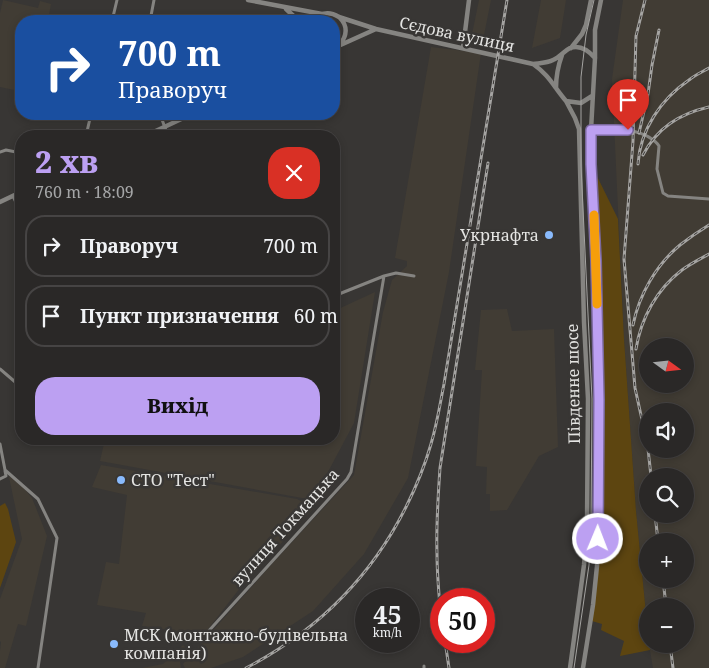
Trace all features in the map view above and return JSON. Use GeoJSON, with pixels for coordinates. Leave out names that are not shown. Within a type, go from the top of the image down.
{"type":"FeatureCollection","features":[{"type":"Feature","properties":{"kind":"main road"},"geometry":{"type":"LineString","coordinates":[[248,0],[322,14]]}},
{"type":"Feature","properties":{"kind":"main road"},"geometry":{"type":"LineString","coordinates":[[463,48],[469,0]]}},
{"type":"Feature","properties":{"kind":"main road"},"geometry":{"type":"LineString","coordinates":[[591,0],[586,25],[582,34],[571,48],[562,55],[558,66],[556,89],[566,101],[581,103],[592,96],[595,30],[601,0]]}},
{"type":"Feature","properties":{"kind":"main road"},"geometry":{"type":"LineString","coordinates":[[285,8],[293,15]]}},
{"type":"Feature","properties":{"kind":"main road","name":"Сєдова вулиця"},"geometry":{"type":"LineString","coordinates":[[322,14],[336,15]]}},
{"type":"Feature","properties":{"kind":"main road","name":"Сєдова вулиця"},"geometry":{"type":"LineString","coordinates":[[340,17],[376,29],[533,64],[553,60],[562,55]]}},
{"type":"Feature","properties":{"kind":"main road"},"geometry":{"type":"LineString","coordinates":[[340,18],[346,27],[346,33],[340,43]]}},
{"type":"Feature","properties":{"kind":"main road","name":"Сєдова вулиця"},"geometry":{"type":"LineString","coordinates":[[340,45],[376,29]]}},
{"type":"Feature","properties":{"kind":"main road"},"geometry":{"type":"LineString","coordinates":[[571,48],[588,50],[595,58]]}},
{"type":"Feature","properties":{"kind":"main road","name":"Сєдова вулиця"},"geometry":{"type":"LineString","coordinates":[[533,64],[548,77],[556,89]]}},
{"type":"Feature","properties":{"kind":"main road","name":"Південне шосе"},"geometry":{"type":"LineString","coordinates":[[583,668],[594,595],[599,525],[599,400],[591,164],[592,96]]}},
{"type":"Feature","properties":{"kind":"main road","name":"Південне шосе"},"geometry":{"type":"LineString","coordinates":[[566,101],[578,129],[588,399],[586,533],[580,604],[570,668]]}},
{"type":"Feature","properties":{"kind":"main road"},"geometry":{"type":"LineString","coordinates":[[157,130],[179,120]]}},
{"type":"Feature","properties":{"kind":"main road"},"geometry":{"type":"LineString","coordinates":[[0,202],[13,196]]}},
{"type":"Feature","properties":{"kind":"street"},"geometry":{"type":"LineString","coordinates":[[113,15],[117,0]]}},
{"type":"Feature","properties":{"kind":"street"},"geometry":{"type":"LineString","coordinates":[[151,15],[154,0]]}},
{"type":"Feature","properties":{"kind":"street"},"geometry":{"type":"LineString","coordinates":[[162,120],[165,130]]}},
{"type":"Feature","properties":{"kind":"street"},"geometry":{"type":"LineString","coordinates":[[591,130],[628,130],[653,139],[659,146],[657,169],[663,193],[668,196],[709,199]]}},
{"type":"Feature","properties":{"kind":"street"},"geometry":{"type":"LineString","coordinates":[[0,152],[6,150],[15,152]]}},
{"type":"Feature","properties":{"kind":"street"},"geometry":{"type":"LineString","coordinates":[[13,196],[15,200]]}},
{"type":"Feature","properties":{"kind":"street"},"geometry":{"type":"LineString","coordinates":[[340,294],[396,273],[414,276]]}},
{"type":"Feature","properties":{"kind":"street","name":"вулиця Токмацька"},"geometry":{"type":"LineString","coordinates":[[205,635],[351,472],[384,276]]}},
{"type":"Feature","properties":{"kind":"street"},"geometry":{"type":"LineString","coordinates":[[0,369],[15,383]]}},
{"type":"Feature","properties":{"kind":"street"},"geometry":{"type":"LineString","coordinates":[[0,444],[6,476],[0,479]]}},
{"type":"Feature","properties":{"kind":"street"},"geometry":{"type":"LineString","coordinates":[[5,470],[38,499],[57,538],[38,668]]}},
{"type":"Feature","properties":{"kind":"shaded area"},"geometry":{"type":"Polygon","coordinates":[[[3,0],[38,8],[40,1],[51,4],[49,15],[15,15],[15,90],[0,87],[0,13],[3,0]]]}},
{"type":"Feature","properties":{"kind":"shaded area"},"geometry":{"type":"Polygon","coordinates":[[[479,0],[491,0],[483,40],[471,39],[479,0]]]}},
{"type":"Feature","properties":{"kind":"shaded area"},"geometry":{"type":"Polygon","coordinates":[[[541,0],[566,0],[560,38],[532,48],[541,0]]]}},
{"type":"Feature","properties":{"kind":"shaded area"},"geometry":{"type":"Polygon","coordinates":[[[623,0],[709,0],[709,668],[653,668],[650,653],[694,653],[694,598],[644,598],[643,588],[694,588],[694,533],[639,533],[639,542],[624,339],[612,79],[623,0]]]}},
{"type":"Feature","properties":{"kind":"shaded area"},"geometry":{"type":"Polygon","coordinates":[[[431,47],[481,53],[449,272],[408,478],[364,554],[313,611],[243,657],[211,668],[185,668],[183,664],[354,475],[383,312],[392,280],[407,266],[407,261],[395,258],[431,47]]]}},
{"type":"Feature","properties":{"kind":"shaded area"},"geometry":{"type":"Polygon","coordinates":[[[591,164],[618,219],[624,339],[639,542],[639,588],[643,588],[644,598],[639,598],[639,652],[620,656],[624,641],[601,630],[602,624],[592,621],[597,566],[599,400],[591,164]]]}},
{"type":"Feature","properties":{"kind":"shaded area"},"geometry":{"type":"Polygon","coordinates":[[[375,292],[354,423],[313,500],[100,461],[104,445],[340,445],[340,308],[375,292]]]}},
{"type":"Feature","properties":{"kind":"shaded area"},"geometry":{"type":"Polygon","coordinates":[[[507,309],[512,331],[554,329],[558,447],[539,456],[507,510],[490,511],[490,494],[486,494],[487,467],[476,466],[482,370],[475,370],[481,310],[507,309]]]}},
{"type":"Feature","properties":{"kind":"shaded area"},"geometry":{"type":"Polygon","coordinates":[[[101,465],[297,499],[314,508],[240,588],[205,633],[142,626],[146,613],[97,605],[106,562],[119,564],[127,495],[92,487],[101,465]]]}},
{"type":"Feature","properties":{"kind":"shaded area"},"geometry":{"type":"Polygon","coordinates":[[[14,476],[32,498],[47,536],[26,626],[18,624],[5,668],[0,668],[0,599],[22,539],[9,477],[14,476]]]}},
{"type":"Feature","properties":{"kind":"shaded area"},"geometry":{"type":"Polygon","coordinates":[[[5,503],[16,542],[0,588],[0,506],[5,503]]]}},
{"type":"Feature","properties":{"kind":"shaded area"},"geometry":{"type":"Polygon","coordinates":[[[183,645],[190,652],[180,662],[181,668],[142,668],[163,664],[183,645]]]}},
{"type":"Feature","properties":{"kind":"tram line"},"geometry":{"type":"LineString","coordinates":[[574,668],[589,565],[591,525],[592,399],[581,166],[581,77],[586,35],[594,0]]}},
{"type":"Feature","properties":{"kind":"railway"},"geometry":{"type":"LineString","coordinates":[[246,668],[296,637],[339,601],[376,557],[392,533],[420,476],[433,437],[444,384],[507,0]]}},
{"type":"Feature","properties":{"kind":"railway"},"geometry":{"type":"LineString","coordinates":[[639,406],[635,388],[624,259],[633,141],[636,36],[645,0]]}},
{"type":"Feature","properties":{"kind":"railway"},"geometry":{"type":"LineString","coordinates":[[639,133],[659,30]]}},
{"type":"Feature","properties":{"kind":"railway"},"geometry":{"type":"LineString","coordinates":[[638,164],[643,139],[661,106],[679,88],[709,68]]}},
{"type":"Feature","properties":{"kind":"railway"},"geometry":{"type":"LineString","coordinates":[[643,155],[655,137],[670,124],[688,114],[709,107]]}},
{"type":"Feature","properties":{"kind":"railway"},"geometry":{"type":"LineString","coordinates":[[439,588],[437,511],[440,468],[488,163]]}},
{"type":"Feature","properties":{"kind":"railway"},"geometry":{"type":"LineString","coordinates":[[633,325],[644,292],[656,271],[680,245],[709,225]]}},
{"type":"Feature","properties":{"kind":"railway"},"geometry":{"type":"LineString","coordinates":[[636,349],[646,315],[658,295],[682,270],[709,254]]}},
{"type":"Feature","properties":{"kind":"railway"},"geometry":{"type":"LineString","coordinates":[[649,458],[650,468]]}},
{"type":"Feature","properties":{"kind":"railway"},"geometry":{"type":"LineString","coordinates":[[656,523],[657,533]]}},
{"type":"Feature","properties":{"kind":"railway"},"geometry":{"type":"LineString","coordinates":[[664,588],[665,598]]}},
{"type":"Feature","properties":{"kind":"railway"},"geometry":{"type":"LineString","coordinates":[[447,653],[449,668]]}},
{"type":"Feature","properties":{"kind":"railway"},"geometry":{"type":"LineString","coordinates":[[671,653],[673,668]]}},
{"type":"Feature","properties":{"kind":"slow traffic"},"geometry":{"type":"LineString","coordinates":[[594,215],[597,304]]}},
{"type":"Feature","properties":{"kind":"place","name":"Укрнафта"},"geometry":{"type":"Point","coordinates":[549,235]}},
{"type":"Feature","properties":{"kind":"place","name":"СТО \"Тест\""},"geometry":{"type":"Point","coordinates":[121,480]}},
{"type":"Feature","properties":{"kind":"place","name":"МСК (монтажно-будівельна компанія)"},"geometry":{"type":"Point","coordinates":[114,644]}},
{"type":"Feature","properties":{"kind":"route"},"geometry":{"type":"LineString","coordinates":[[598,539],[599,400],[591,130],[628,130]]}}]}
